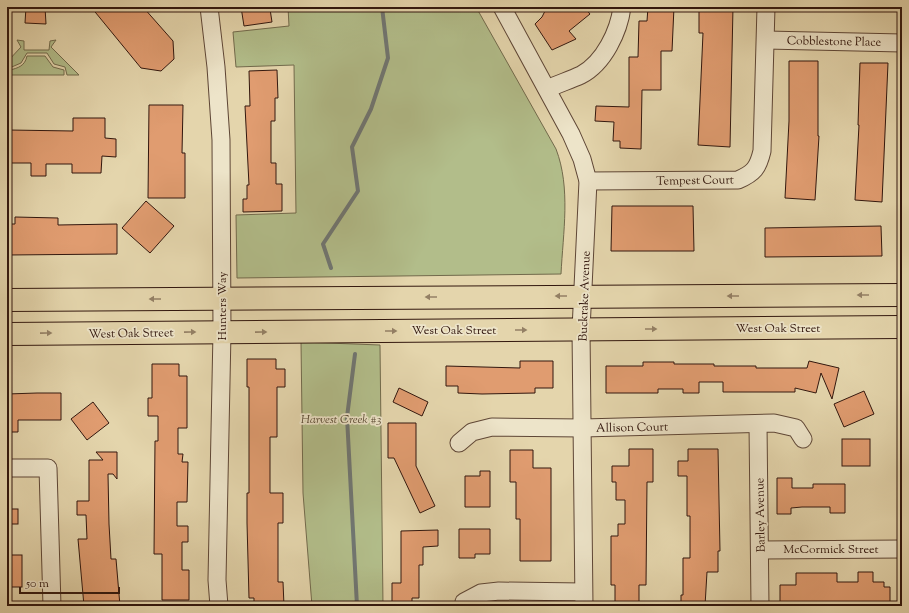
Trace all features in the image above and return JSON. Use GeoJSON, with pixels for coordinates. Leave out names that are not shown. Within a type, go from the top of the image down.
{"type":"FeatureCollection","features":[{"type":"Feature","properties":{"kind":"main road"},"geometry":{"type":"LineString","coordinates":[[7,300],[902,295]]}},
{"type":"Feature","properties":{"kind":"main road","name":"West Oak Street"},"geometry":{"type":"LineString","coordinates":[[7,334],[902,327]]}},
{"type":"Feature","properties":{"kind":"street","name":"Hunters Way"},"geometry":{"type":"LineString","coordinates":[[209,7],[219,94],[222,299],[217,580],[219,606]]}},
{"type":"Feature","properties":{"kind":"street","name":"Buckrake Avenue"},"geometry":{"type":"LineString","coordinates":[[502,7],[547,89],[582,159],[588,181],[584,296],[581,330],[584,599]]}},
{"type":"Feature","properties":{"kind":"street"},"geometry":{"type":"LineString","coordinates":[[547,89],[582,74],[596,64],[616,32],[622,7]]}},
{"type":"Feature","properties":{"kind":"street","name":"Tempest Court"},"geometry":{"type":"LineString","coordinates":[[588,181],[738,180],[751,175],[759,163],[762,151],[766,7]]}},
{"type":"Feature","properties":{"kind":"street","name":"Cobblestone Place"},"geometry":{"type":"LineString","coordinates":[[766,40],[902,43]]}},
{"type":"Feature","properties":{"kind":"street","name":"Barley Avenue"},"geometry":{"type":"LineString","coordinates":[[758,424],[760,606]]}},
{"type":"Feature","properties":{"kind":"street","name":"Allison Court"},"geometry":{"type":"LineString","coordinates":[[459,443],[472,432],[492,427],[583,428],[781,424],[796,428],[803,439]]}},
{"type":"Feature","properties":{"kind":"street"},"geometry":{"type":"LineString","coordinates":[[7,468],[48,468],[52,606]]}},
{"type":"Feature","properties":{"kind":"street","name":"McCormick Street"},"geometry":{"type":"LineString","coordinates":[[760,550],[902,549]]}},
{"type":"Feature","properties":{"kind":"street"},"geometry":{"type":"LineString","coordinates":[[464,602],[481,593],[499,591],[584,599]]}},
{"type":"Feature","properties":{"kind":"green space"},"geometry":{"type":"Polygon","coordinates":[[[288,7],[476,7],[556,149],[561,164],[565,195],[565,211],[561,274],[237,278],[236,215],[296,213],[294,65],[236,67],[233,32],[289,26],[288,7]]]}},
{"type":"Feature","properties":{"kind":"green space"},"geometry":{"type":"Polygon","coordinates":[[[17,40],[24,41],[24,50],[49,50],[50,41],[56,40],[51,47],[79,75],[67,75],[65,67],[54,64],[47,53],[27,53],[21,63],[7,69],[7,62],[21,47],[17,40]]]}},
{"type":"Feature","properties":{"kind":"green space"},"geometry":{"type":"Polygon","coordinates":[[[27,56],[45,56],[53,67],[64,70],[64,75],[10,75],[10,70],[23,64],[27,56]]]}},
{"type":"Feature","properties":{"kind":"green space","name":"Harvest Creek #3"},"geometry":{"type":"Polygon","coordinates":[[[301,342],[380,345],[383,606],[312,606],[303,493],[301,342]]]}},
{"type":"Feature","properties":{"kind":"building"},"geometry":{"type":"Polygon","coordinates":[[[26,7],[45,7],[46,24],[25,23],[26,7]]]}},
{"type":"Feature","properties":{"kind":"building"},"geometry":{"type":"Polygon","coordinates":[[[91,7],[143,7],[173,41],[174,59],[161,71],[141,68],[91,7]]]}},
{"type":"Feature","properties":{"kind":"building"},"geometry":{"type":"Polygon","coordinates":[[[241,7],[265,7],[265,10],[270,9],[272,22],[244,26],[241,7]]]}},
{"type":"Feature","properties":{"kind":"building"},"geometry":{"type":"Polygon","coordinates":[[[547,7],[584,7],[590,14],[569,31],[576,39],[552,50],[535,24],[542,17],[547,7]]]}},
{"type":"Feature","properties":{"kind":"building"},"geometry":{"type":"Polygon","coordinates":[[[648,7],[674,7],[672,51],[661,51],[661,90],[642,90],[641,149],[620,148],[620,141],[613,141],[614,122],[595,121],[596,106],[629,107],[629,57],[638,57],[639,21],[647,21],[648,7]]]}},
{"type":"Feature","properties":{"kind":"building"},"geometry":{"type":"Polygon","coordinates":[[[699,7],[733,7],[730,147],[698,145],[703,33],[699,33],[699,7]]]}},
{"type":"Feature","properties":{"kind":"building"},"geometry":{"type":"Polygon","coordinates":[[[789,61],[818,61],[819,136],[815,200],[785,198],[789,121],[789,61]]]}},
{"type":"Feature","properties":{"kind":"building"},"geometry":{"type":"Polygon","coordinates":[[[860,63],[888,63],[882,202],[855,200],[859,125],[860,63]]]}},
{"type":"Feature","properties":{"kind":"building"},"geometry":{"type":"Polygon","coordinates":[[[277,70],[278,98],[275,98],[275,121],[271,121],[271,163],[276,163],[276,184],[282,184],[282,211],[243,212],[243,199],[247,199],[247,185],[249,185],[245,106],[250,106],[249,71],[277,70]]]}},
{"type":"Feature","properties":{"kind":"building"},"geometry":{"type":"Polygon","coordinates":[[[149,105],[183,105],[182,153],[185,153],[185,198],[148,198],[149,105]]]}},
{"type":"Feature","properties":{"kind":"building"},"geometry":{"type":"Polygon","coordinates":[[[73,118],[105,118],[105,138],[116,139],[116,157],[102,156],[101,173],[72,173],[72,164],[46,164],[46,176],[31,176],[31,163],[8,163],[9,130],[73,131],[73,118]]]}},
{"type":"Feature","properties":{"kind":"building"},"geometry":{"type":"Polygon","coordinates":[[[146,201],[174,226],[150,253],[122,228],[146,201]]]}},
{"type":"Feature","properties":{"kind":"building"},"geometry":{"type":"Polygon","coordinates":[[[612,206],[693,206],[694,251],[611,251],[612,206]]]}},
{"type":"Feature","properties":{"kind":"building"},"geometry":{"type":"Polygon","coordinates":[[[15,217],[58,218],[58,225],[117,224],[117,254],[7,255],[7,224],[15,224],[15,217]]]}},
{"type":"Feature","properties":{"kind":"building"},"geometry":{"type":"Polygon","coordinates":[[[881,226],[882,256],[765,257],[765,228],[881,226]]]}},
{"type":"Feature","properties":{"kind":"building"},"geometry":{"type":"Polygon","coordinates":[[[247,359],[276,359],[276,369],[285,369],[285,387],[277,387],[277,437],[270,437],[270,493],[283,493],[283,523],[278,523],[278,582],[283,582],[284,606],[254,606],[254,598],[249,598],[247,493],[249,493],[249,387],[247,387],[247,359]]]}},
{"type":"Feature","properties":{"kind":"building"},"geometry":{"type":"Polygon","coordinates":[[[520,361],[553,361],[553,388],[535,388],[535,393],[482,394],[458,393],[458,386],[446,386],[446,366],[520,368],[520,361]]]}},
{"type":"Feature","properties":{"kind":"building"},"geometry":{"type":"Polygon","coordinates":[[[809,361],[839,368],[832,399],[821,373],[816,393],[795,388],[795,392],[723,392],[723,382],[699,382],[699,393],[683,393],[683,389],[658,389],[658,393],[606,393],[606,366],[643,366],[643,362],[674,362],[674,364],[714,364],[714,366],[756,366],[756,368],[807,368],[809,361]]]}},
{"type":"Feature","properties":{"kind":"building"},"geometry":{"type":"Polygon","coordinates":[[[152,364],[179,364],[179,376],[187,376],[187,428],[178,428],[178,454],[183,454],[182,462],[188,462],[187,502],[177,502],[177,526],[188,526],[188,542],[182,542],[182,570],[189,570],[189,600],[162,600],[162,554],[154,554],[155,441],[158,441],[158,416],[148,416],[148,398],[152,398],[152,364]]]}},
{"type":"Feature","properties":{"kind":"building"},"geometry":{"type":"Polygon","coordinates":[[[399,388],[428,402],[422,416],[393,402],[399,388]]]}},
{"type":"Feature","properties":{"kind":"building"},"geometry":{"type":"Polygon","coordinates":[[[864,391],[874,414],[844,427],[834,404],[864,391]]]}},
{"type":"Feature","properties":{"kind":"building"},"geometry":{"type":"Polygon","coordinates":[[[61,393],[61,420],[18,420],[18,432],[7,432],[7,394],[61,393]]]}},
{"type":"Feature","properties":{"kind":"building"},"geometry":{"type":"Polygon","coordinates":[[[93,402],[109,423],[87,440],[71,419],[93,402]]]}},
{"type":"Feature","properties":{"kind":"building"},"geometry":{"type":"Polygon","coordinates":[[[388,423],[416,423],[416,466],[435,506],[420,513],[394,458],[388,458],[388,423]]]}},
{"type":"Feature","properties":{"kind":"building"},"geometry":{"type":"Polygon","coordinates":[[[842,439],[870,439],[870,466],[842,466],[842,439]]]}},
{"type":"Feature","properties":{"kind":"building"},"geometry":{"type":"Polygon","coordinates":[[[629,449],[653,449],[653,482],[647,482],[646,585],[639,585],[639,606],[615,606],[615,585],[611,585],[611,536],[618,536],[618,524],[625,524],[625,500],[616,500],[616,482],[612,482],[612,466],[629,466],[629,449]]]}},
{"type":"Feature","properties":{"kind":"building"},"geometry":{"type":"Polygon","coordinates":[[[688,449],[718,449],[720,551],[718,551],[718,572],[707,572],[705,606],[681,606],[681,595],[683,595],[683,558],[690,558],[690,516],[687,516],[687,476],[678,476],[678,461],[688,461],[688,449]]]}},
{"type":"Feature","properties":{"kind":"building"},"geometry":{"type":"Polygon","coordinates":[[[510,450],[533,450],[533,468],[551,468],[551,561],[520,561],[520,519],[516,519],[516,482],[510,482],[510,450]]]}},
{"type":"Feature","properties":{"kind":"building"},"geometry":{"type":"Polygon","coordinates":[[[96,452],[117,452],[117,479],[113,474],[108,474],[111,559],[116,559],[120,606],[84,606],[78,539],[87,539],[86,515],[77,515],[77,501],[89,501],[89,460],[103,460],[96,452]]]}},
{"type":"Feature","properties":{"kind":"building"},"geometry":{"type":"Polygon","coordinates":[[[480,471],[490,471],[490,507],[465,507],[465,476],[480,476],[480,471]]]}},
{"type":"Feature","properties":{"kind":"building"},"geometry":{"type":"Polygon","coordinates":[[[777,478],[792,478],[792,488],[813,488],[813,484],[845,484],[845,513],[830,513],[830,507],[802,507],[791,508],[791,514],[777,514],[777,478]]]}},
{"type":"Feature","properties":{"kind":"building"},"geometry":{"type":"Polygon","coordinates":[[[7,509],[18,509],[18,524],[7,524],[7,509]]]}},
{"type":"Feature","properties":{"kind":"building"},"geometry":{"type":"Polygon","coordinates":[[[459,529],[490,529],[490,554],[475,554],[475,558],[459,558],[459,529]]]}},
{"type":"Feature","properties":{"kind":"building"},"geometry":{"type":"Polygon","coordinates":[[[438,530],[438,546],[423,547],[423,565],[419,565],[419,598],[412,598],[412,606],[392,606],[392,583],[401,583],[401,531],[438,530]]]}},
{"type":"Feature","properties":{"kind":"building"},"geometry":{"type":"Polygon","coordinates":[[[7,555],[22,555],[22,587],[7,587],[7,555]]]}},
{"type":"Feature","properties":{"kind":"building"},"geometry":{"type":"Polygon","coordinates":[[[858,572],[873,572],[873,582],[884,582],[884,587],[890,587],[890,606],[859,606],[859,604],[780,606],[780,585],[796,585],[796,573],[837,573],[837,582],[858,582],[858,572]]]}},
{"type":"Feature","properties":{"kind":"waterway"},"geometry":{"type":"LineString","coordinates":[[331,268],[323,244],[358,191],[352,147],[371,109],[388,58],[382,7]]}},
{"type":"Feature","properties":{"kind":"waterway"},"geometry":{"type":"LineString","coordinates":[[355,354],[347,417],[357,606]]}}]}
